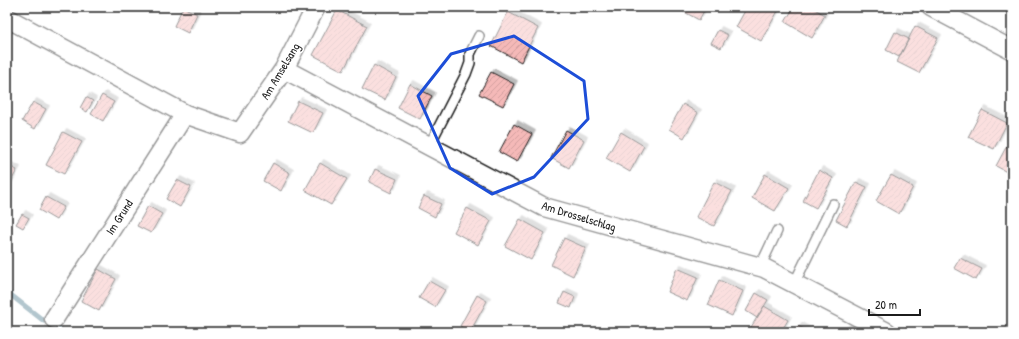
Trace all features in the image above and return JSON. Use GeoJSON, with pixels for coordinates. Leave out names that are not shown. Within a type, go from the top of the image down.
{"type":"FeatureCollection","features":[{"type":"Feature","properties":{"kind":"street","name":"Am Amselsang"},"geometry":{"type":"LineString","coordinates":[[185,114],[240,133],[284,69],[316,7]]}},
{"type":"Feature","properties":{"kind":"street"},"geometry":{"type":"LineString","coordinates":[[931,7],[1012,50]]}},
{"type":"Feature","properties":{"kind":"street"},"geometry":{"type":"LineString","coordinates":[[7,18],[185,114]]}},
{"type":"Feature","properties":{"kind":"street","name":"Am Drosselschlag"},"geometry":{"type":"LineString","coordinates":[[284,69],[544,207],[764,268],[887,332]]}},
{"type":"Feature","properties":{"kind":"street","name":"Im Grund"},"geometry":{"type":"LineString","coordinates":[[54,319],[185,114]]}},
{"type":"Feature","properties":{"kind":"lane"},"geometry":{"type":"LineString","coordinates":[[429,146],[466,74],[470,63],[470,54],[479,36]]}},
{"type":"Feature","properties":{"kind":"lane"},"geometry":{"type":"LineString","coordinates":[[794,284],[833,204]]}},
{"type":"Feature","properties":{"kind":"lane"},"geometry":{"type":"LineString","coordinates":[[760,267],[777,231]]}},
{"type":"Feature","properties":{"kind":"highlighted area"},"geometry":{"type":"Polygon","coordinates":[[[514,36],[584,81],[588,119],[534,177],[492,194],[450,168],[418,96],[451,54],[514,36]]]}},
{"type":"Feature","properties":{"kind":"building"},"geometry":{"type":"Polygon","coordinates":[[[183,7],[197,14],[188,33],[174,26],[183,7]]]}},
{"type":"Feature","properties":{"kind":"building"},"geometry":{"type":"Polygon","coordinates":[[[675,7],[706,7],[699,20],[675,7]]]}},
{"type":"Feature","properties":{"kind":"building"},"geometry":{"type":"Polygon","coordinates":[[[747,7],[771,7],[778,11],[761,41],[736,27],[747,7]]]}},
{"type":"Feature","properties":{"kind":"building"},"geometry":{"type":"Polygon","coordinates":[[[794,7],[811,7],[825,15],[812,38],[785,22],[794,7]]]}},
{"type":"Feature","properties":{"kind":"building"},"geometry":{"type":"Polygon","coordinates":[[[337,10],[367,26],[343,71],[313,55],[337,10]]]}},
{"type":"Feature","properties":{"kind":"building"},"geometry":{"type":"Polygon","coordinates":[[[508,12],[538,28],[521,62],[491,46],[508,12]]]}},
{"type":"Feature","properties":{"kind":"building"},"geometry":{"type":"Polygon","coordinates":[[[915,26],[938,38],[919,73],[897,62],[915,26]]]}},
{"type":"Feature","properties":{"kind":"building"},"geometry":{"type":"Polygon","coordinates":[[[718,30],[728,35],[721,48],[711,43],[718,30]]]}},
{"type":"Feature","properties":{"kind":"building"},"geometry":{"type":"Polygon","coordinates":[[[895,32],[909,39],[899,57],[886,50],[895,32]]]}},
{"type":"Feature","properties":{"kind":"building"},"geometry":{"type":"Polygon","coordinates":[[[374,65],[396,77],[385,100],[362,89],[374,65]]]}},
{"type":"Feature","properties":{"kind":"building"},"geometry":{"type":"Polygon","coordinates":[[[491,72],[514,84],[503,106],[479,94],[491,72]]]}},
{"type":"Feature","properties":{"kind":"building"},"geometry":{"type":"Polygon","coordinates":[[[410,84],[432,96],[420,119],[398,108],[410,84]]]}},
{"type":"Feature","properties":{"kind":"building"},"geometry":{"type":"Polygon","coordinates":[[[102,95],[114,102],[103,121],[91,114],[102,95]]]}},
{"type":"Feature","properties":{"kind":"building"},"geometry":{"type":"Polygon","coordinates":[[[86,97],[93,101],[87,112],[80,108],[86,97]]]}},
{"type":"Feature","properties":{"kind":"building"},"geometry":{"type":"Polygon","coordinates":[[[298,101],[323,113],[313,133],[288,121],[298,101]]]}},
{"type":"Feature","properties":{"kind":"building"},"geometry":{"type":"Polygon","coordinates":[[[33,102],[46,109],[35,129],[22,121],[33,102]]]}},
{"type":"Feature","properties":{"kind":"building"},"geometry":{"type":"Polygon","coordinates":[[[683,104],[698,113],[684,138],[669,129],[683,104]]]}},
{"type":"Feature","properties":{"kind":"building"},"geometry":{"type":"Polygon","coordinates":[[[982,110],[1007,123],[994,149],[968,137],[982,110]]]}},
{"type":"Feature","properties":{"kind":"building"},"geometry":{"type":"Polygon","coordinates":[[[514,124],[532,134],[517,162],[499,152],[514,124]]]}},
{"type":"Feature","properties":{"kind":"building"},"geometry":{"type":"Polygon","coordinates":[[[566,130],[584,140],[569,168],[551,158],[566,130]]]}},
{"type":"Feature","properties":{"kind":"building"},"geometry":{"type":"Polygon","coordinates":[[[63,132],[82,142],[64,174],[46,165],[63,132]]]}},
{"type":"Feature","properties":{"kind":"building"},"geometry":{"type":"Polygon","coordinates":[[[621,132],[644,146],[630,172],[606,158],[621,132]]]}},
{"type":"Feature","properties":{"kind":"building"},"geometry":{"type":"Polygon","coordinates":[[[1012,136],[1012,175],[996,166],[1012,136]]]}},
{"type":"Feature","properties":{"kind":"building"},"geometry":{"type":"Polygon","coordinates":[[[273,163],[290,173],[281,191],[263,181],[273,163]]]}},
{"type":"Feature","properties":{"kind":"building"},"geometry":{"type":"Polygon","coordinates":[[[320,163],[347,179],[331,205],[305,190],[320,163]]]}},
{"type":"Feature","properties":{"kind":"building"},"geometry":{"type":"Polygon","coordinates":[[[7,165],[17,170],[7,189],[7,165]]]}},
{"type":"Feature","properties":{"kind":"building"},"geometry":{"type":"Polygon","coordinates":[[[375,169],[397,179],[391,193],[369,182],[375,169]]]}},
{"type":"Feature","properties":{"kind":"building"},"geometry":{"type":"Polygon","coordinates":[[[819,170],[833,178],[816,208],[803,201],[819,170]]]}},
{"type":"Feature","properties":{"kind":"building"},"geometry":{"type":"Polygon","coordinates":[[[765,174],[789,188],[775,211],[752,198],[765,174]]]}},
{"type":"Feature","properties":{"kind":"building"},"geometry":{"type":"Polygon","coordinates":[[[891,175],[913,187],[899,214],[876,201],[891,175]]]}},
{"type":"Feature","properties":{"kind":"building"},"geometry":{"type":"Polygon","coordinates":[[[177,180],[191,187],[180,207],[166,199],[177,180]]]}},
{"type":"Feature","properties":{"kind":"building"},"geometry":{"type":"Polygon","coordinates":[[[714,182],[732,191],[714,226],[696,217],[714,182]]]}},
{"type":"Feature","properties":{"kind":"building"},"geometry":{"type":"Polygon","coordinates":[[[856,182],[867,187],[847,226],[836,220],[856,182]]]}},
{"type":"Feature","properties":{"kind":"building"},"geometry":{"type":"Polygon","coordinates":[[[424,196],[441,204],[435,217],[418,208],[424,196]]]}},
{"type":"Feature","properties":{"kind":"building"},"geometry":{"type":"Polygon","coordinates":[[[46,197],[64,207],[56,220],[39,210],[46,197]]]}},
{"type":"Feature","properties":{"kind":"building"},"geometry":{"type":"Polygon","coordinates":[[[148,206],[162,214],[151,233],[137,226],[148,206]]]}},
{"type":"Feature","properties":{"kind":"building"},"geometry":{"type":"Polygon","coordinates":[[[467,208],[491,221],[478,245],[454,232],[467,208]]]}},
{"type":"Feature","properties":{"kind":"building"},"geometry":{"type":"Polygon","coordinates":[[[22,214],[29,218],[23,228],[16,224],[22,214]]]}},
{"type":"Feature","properties":{"kind":"building"},"geometry":{"type":"Polygon","coordinates":[[[520,219],[545,233],[531,260],[505,246],[520,219]]]}},
{"type":"Feature","properties":{"kind":"building"},"geometry":{"type":"Polygon","coordinates":[[[564,238],[586,248],[573,276],[551,265],[564,238]]]}},
{"type":"Feature","properties":{"kind":"building"},"geometry":{"type":"Polygon","coordinates":[[[960,258],[982,269],[976,280],[954,268],[960,258]]]}},
{"type":"Feature","properties":{"kind":"building"},"geometry":{"type":"Polygon","coordinates":[[[677,268],[698,277],[687,301],[667,292],[677,268]]]}},
{"type":"Feature","properties":{"kind":"building"},"geometry":{"type":"Polygon","coordinates":[[[98,269],[116,279],[99,311],[81,301],[98,269]]]}},
{"type":"Feature","properties":{"kind":"building"},"geometry":{"type":"Polygon","coordinates":[[[719,280],[743,291],[732,316],[708,305],[719,280]]]}},
{"type":"Feature","properties":{"kind":"building"},"geometry":{"type":"Polygon","coordinates":[[[429,281],[445,290],[435,307],[419,298],[429,281]]]}},
{"type":"Feature","properties":{"kind":"building"},"geometry":{"type":"Polygon","coordinates":[[[564,292],[575,297],[571,308],[559,303],[564,292]]]}},
{"type":"Feature","properties":{"kind":"building"},"geometry":{"type":"Polygon","coordinates":[[[756,293],[768,300],[757,318],[746,311],[756,293]]]}},
{"type":"Feature","properties":{"kind":"building"},"geometry":{"type":"Polygon","coordinates":[[[477,295],[487,301],[470,332],[460,326],[477,295]]]}},
{"type":"Feature","properties":{"kind":"building"},"geometry":{"type":"Polygon","coordinates":[[[764,306],[788,320],[781,332],[748,332],[764,306]]]}},
{"type":"Feature","properties":{"kind":"building"},"geometry":{"type":"Polygon","coordinates":[[[798,326],[810,332],[795,332],[798,326]]]}},
{"type":"Feature","properties":{"kind":"building"},"geometry":{"type":"Polygon","coordinates":[[[847,327],[857,332],[844,332],[847,327]]]}},
{"type":"Feature","properties":{"kind":"waterway"},"geometry":{"type":"LineString","coordinates":[[7,292],[44,321]]}},
{"type":"Feature","properties":{"kind":"waterway"},"geometry":{"type":"LineString","coordinates":[[60,330],[65,332]]}}]}
